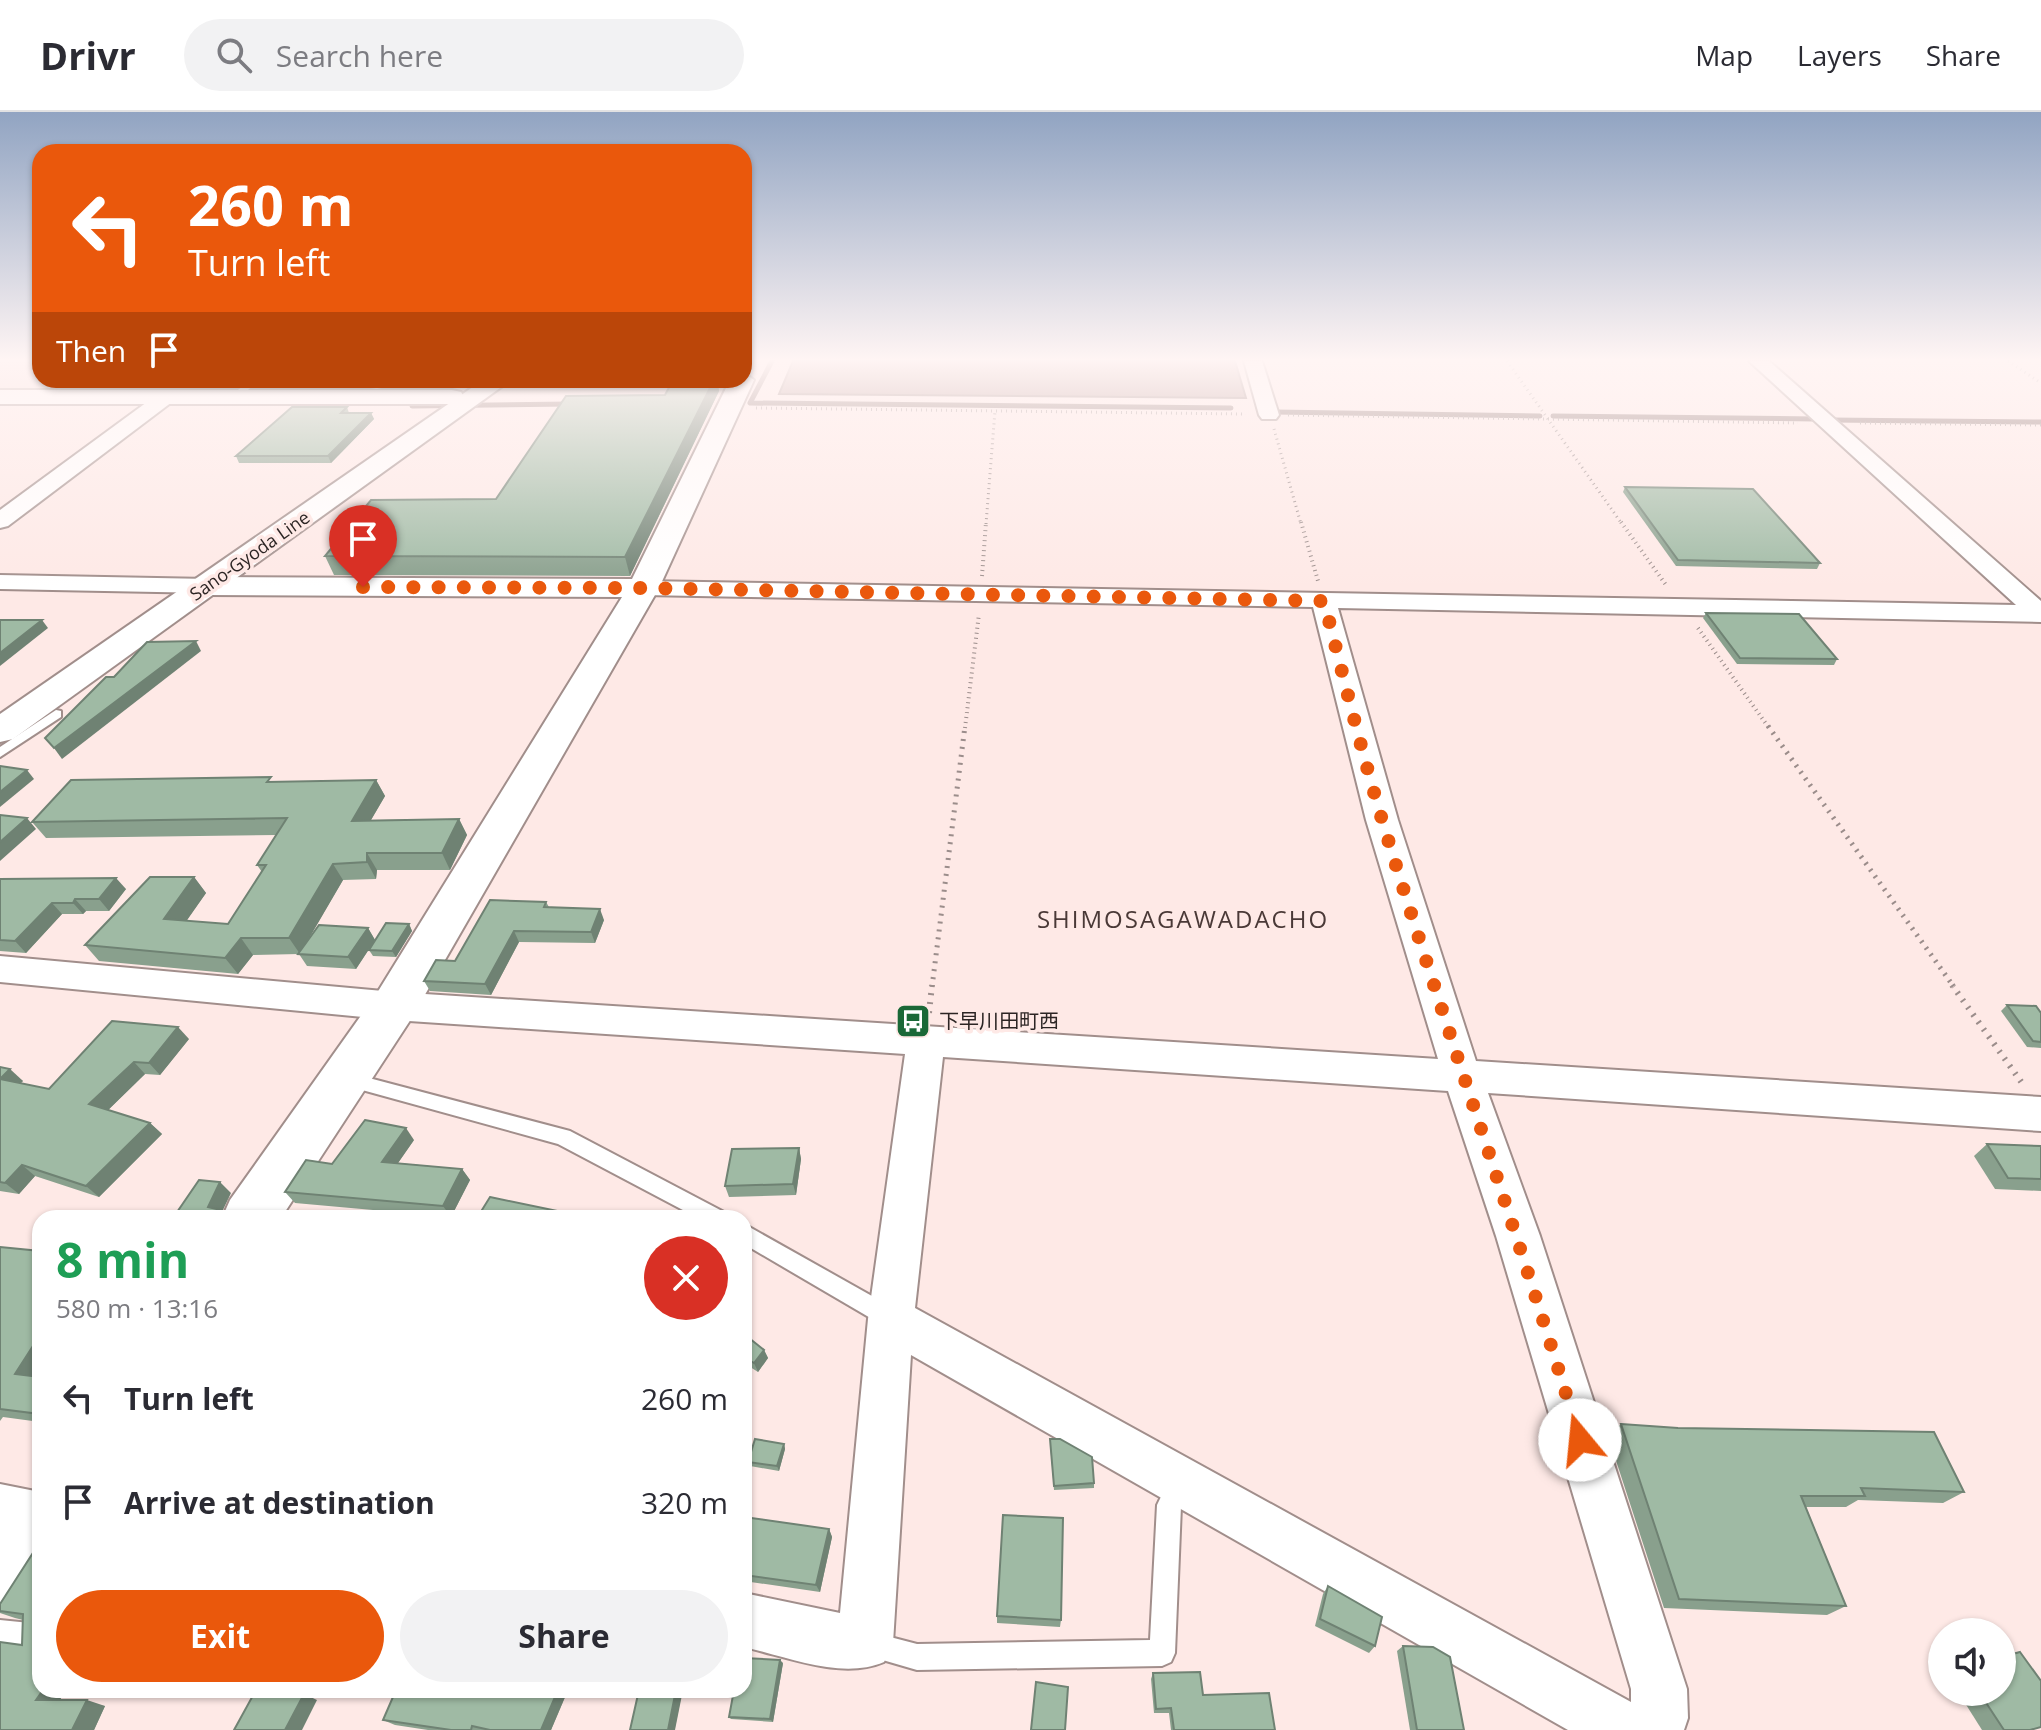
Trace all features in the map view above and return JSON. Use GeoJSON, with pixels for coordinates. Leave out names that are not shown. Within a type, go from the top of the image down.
{"type":"FeatureCollection","features":[{"type":"Feature","properties":{"kind":"street"},"geometry":{"type":"LineString","coordinates":[[0,521],[113,437]]}},
{"type":"Feature","properties":{"kind":"street","name":"Sano-Gyoda Line"},"geometry":{"type":"LineString","coordinates":[[0,706],[393,437]]}},
{"type":"Feature","properties":{"kind":"street","name":"Sano-Gyoda Line"},"geometry":{"type":"LineString","coordinates":[[0,731],[419,437]]}},
{"type":"Feature","properties":{"kind":"street"},"geometry":{"type":"LineString","coordinates":[[255,1210],[394,1006],[643,588],[715,437]]}},
{"type":"Feature","properties":{"kind":"street"},"geometry":{"type":"LineString","coordinates":[[1843,437],[2041,613]]}},
{"type":"Feature","properties":{"kind":"street"},"geometry":{"type":"LineString","coordinates":[[0,582],[643,588],[2041,613]]}},
{"type":"Feature","properties":{"kind":"street"},"geometry":{"type":"LineString","coordinates":[[1324,601],[1382,820],[1462,1076],[1518,1236],[1659,1689],[1659,1718],[1655,1730]]}},
{"type":"Feature","properties":{"kind":"street"},"geometry":{"type":"LineString","coordinates":[[0,969],[394,1006],[926,1042],[1462,1076],[2032,1099]]}},
{"type":"Feature","properties":{"kind":"street"},"geometry":{"type":"LineString","coordinates":[[752,1622],[833,1640],[865,1643],[891,1319],[926,1042]]}},
{"type":"Feature","properties":{"kind":"street"},"geometry":{"type":"LineString","coordinates":[[891,1319],[1624,1730]]}},
{"type":"Feature","properties":{"kind":"street"},"geometry":{"type":"LineString","coordinates":[[0,1510],[32,1518]]}},
{"type":"Feature","properties":{"kind":"street"},"geometry":{"type":"LineString","coordinates":[[0,1578],[32,1532]]}},
{"type":"Feature","properties":{"kind":"lane"},"geometry":{"type":"LineString","coordinates":[[0,753],[56,714]]}},
{"type":"Feature","properties":{"kind":"lane"},"geometry":{"type":"LineString","coordinates":[[343,1078],[563,1137],[702,1210]]}},
{"type":"Feature","properties":{"kind":"lane"},"geometry":{"type":"LineString","coordinates":[[752,1238],[891,1319]]}},
{"type":"Feature","properties":{"kind":"lane"},"geometry":{"type":"LineString","coordinates":[[865,1643],[917,1657],[1162,1653],[1169,1505],[1180,1481]]}},
{"type":"Feature","properties":{"kind":"lane"},"geometry":{"type":"LineString","coordinates":[[0,1633],[32,1636]]}},
{"type":"Feature","properties":{"kind":"path"},"geometry":{"type":"LineString","coordinates":[[926,1042],[981,594],[993,437]]}},
{"type":"Feature","properties":{"kind":"path"},"geometry":{"type":"LineString","coordinates":[[1275,437],[1324,601]]}},
{"type":"Feature","properties":{"kind":"path"},"geometry":{"type":"LineString","coordinates":[[1560,437],[2032,1099]]}},
{"type":"Feature","properties":{"kind":"building"},"geometry":{"type":"Polygon","coordinates":[[[258,437],[347,437],[328,456],[236,456],[258,437]]]}},
{"type":"Feature","properties":{"kind":"building"},"geometry":{"type":"Polygon","coordinates":[[[538,437],[686,437],[625,557],[325,556],[371,500],[496,499],[538,437]]]}},
{"type":"Feature","properties":{"kind":"building"},"geometry":{"type":"Polygon","coordinates":[[[1625,487],[1753,489],[1820,563],[1678,560],[1625,487]]]}},
{"type":"Feature","properties":{"kind":"building"},"geometry":{"type":"Polygon","coordinates":[[[1706,613],[1799,614],[1837,659],[1740,658],[1706,613]]]}},
{"type":"Feature","properties":{"kind":"building"},"geometry":{"type":"Polygon","coordinates":[[[0,620],[42,620],[0,653],[0,620]]]}},
{"type":"Feature","properties":{"kind":"building"},"geometry":{"type":"Polygon","coordinates":[[[196,641],[54,748],[45,738],[106,677],[114,677],[147,642],[196,641]]]}},
{"type":"Feature","properties":{"kind":"building"},"geometry":{"type":"Polygon","coordinates":[[[0,766],[27,770],[0,792],[0,766]]]}},
{"type":"Feature","properties":{"kind":"building"},"geometry":{"type":"Polygon","coordinates":[[[271,777],[267,782],[376,780],[352,821],[459,819],[442,853],[367,853],[367,862],[333,864],[289,938],[241,938],[225,958],[85,945],[150,877],[194,877],[164,919],[228,924],[266,865],[257,865],[287,818],[32,822],[71,780],[271,777]]]}},
{"type":"Feature","properties":{"kind":"building"},"geometry":{"type":"Polygon","coordinates":[[[0,815],[27,818],[0,842],[0,815]]]}},
{"type":"Feature","properties":{"kind":"building"},"geometry":{"type":"Polygon","coordinates":[[[116,878],[99,899],[52,903],[15,941],[0,940],[0,879],[116,878]]]}},
{"type":"Feature","properties":{"kind":"building"},"geometry":{"type":"Polygon","coordinates":[[[490,900],[546,902],[544,907],[600,909],[591,932],[514,931],[485,984],[424,981],[436,960],[455,961],[490,900]]]}},
{"type":"Feature","properties":{"kind":"building"},"geometry":{"type":"Polygon","coordinates":[[[386,923],[409,924],[392,951],[369,950],[386,923]]]}},
{"type":"Feature","properties":{"kind":"building"},"geometry":{"type":"Polygon","coordinates":[[[319,925],[368,928],[348,957],[298,954],[319,925]]]}},
{"type":"Feature","properties":{"kind":"building"},"geometry":{"type":"Polygon","coordinates":[[[2007,1005],[2036,1006],[2041,1013],[2041,1042],[2033,1041],[2007,1005]]]}},
{"type":"Feature","properties":{"kind":"building"},"geometry":{"type":"Polygon","coordinates":[[[112,1021],[178,1027],[149,1063],[134,1062],[89,1104],[150,1123],[86,1186],[22,1165],[5,1183],[0,1182],[0,1079],[49,1089],[112,1021]]]}},
{"type":"Feature","properties":{"kind":"building"},"geometry":{"type":"Polygon","coordinates":[[[0,1067],[10,1069],[0,1079],[0,1067]]]}},
{"type":"Feature","properties":{"kind":"building"},"geometry":{"type":"Polygon","coordinates":[[[365,1120],[406,1128],[382,1162],[462,1169],[443,1206],[285,1192],[306,1160],[332,1164],[365,1120]]]}},
{"type":"Feature","properties":{"kind":"building"},"geometry":{"type":"Polygon","coordinates":[[[1987,1144],[2041,1146],[2041,1179],[2008,1178],[1987,1144]]]}},
{"type":"Feature","properties":{"kind":"building"},"geometry":{"type":"Polygon","coordinates":[[[799,1148],[793,1184],[725,1186],[732,1149],[799,1148]]]}},
{"type":"Feature","properties":{"kind":"building"},"geometry":{"type":"Polygon","coordinates":[[[199,1180],[220,1182],[208,1207],[221,1210],[178,1210],[199,1180]]]}},
{"type":"Feature","properties":{"kind":"building"},"geometry":{"type":"Polygon","coordinates":[[[490,1197],[553,1210],[482,1210],[490,1197]]]}},
{"type":"Feature","properties":{"kind":"building"},"geometry":{"type":"Polygon","coordinates":[[[0,1247],[32,1250],[32,1347],[15,1374],[32,1376],[32,1413],[0,1409],[0,1247]]]}},
{"type":"Feature","properties":{"kind":"building"},"geometry":{"type":"Polygon","coordinates":[[[752,1340],[764,1350],[752,1362],[752,1340]]]}},
{"type":"Feature","properties":{"kind":"building"},"geometry":{"type":"Polygon","coordinates":[[[1621,1424],[1678,1428],[1934,1432],[1964,1492],[1861,1488],[1865,1496],[1801,1496],[1846,1606],[1679,1599],[1621,1424]]]}},
{"type":"Feature","properties":{"kind":"building"},"geometry":{"type":"Polygon","coordinates":[[[755,1439],[784,1444],[777,1466],[752,1463],[755,1439]]]}},
{"type":"Feature","properties":{"kind":"building"},"geometry":{"type":"Polygon","coordinates":[[[1050,1439],[1060,1439],[1092,1457],[1094,1483],[1054,1486],[1050,1439]]]}},
{"type":"Feature","properties":{"kind":"building"},"geometry":{"type":"Polygon","coordinates":[[[1003,1515],[1063,1518],[1061,1620],[997,1616],[1003,1515]]]}},
{"type":"Feature","properties":{"kind":"building"},"geometry":{"type":"Polygon","coordinates":[[[752,1518],[829,1529],[816,1585],[752,1576],[752,1518]]]}},
{"type":"Feature","properties":{"kind":"building"},"geometry":{"type":"Polygon","coordinates":[[[32,1554],[32,1698],[87,1700],[72,1730],[0,1730],[0,1642],[22,1645],[23,1614],[0,1611],[0,1604],[32,1554]]]}},
{"type":"Feature","properties":{"kind":"building"},"geometry":{"type":"Polygon","coordinates":[[[1328,1586],[1382,1617],[1375,1646],[1320,1619],[1328,1586]]]}},
{"type":"Feature","properties":{"kind":"building"},"geometry":{"type":"Polygon","coordinates":[[[1403,1646],[1433,1647],[1450,1657],[1464,1730],[1417,1730],[1403,1646]]]}},
{"type":"Feature","properties":{"kind":"building"},"geometry":{"type":"Polygon","coordinates":[[[2020,1652],[2041,1681],[2041,1727],[2030,1730],[2004,1730],[1988,1706],[2016,1706],[2016,1653],[2020,1652]]]}},
{"type":"Feature","properties":{"kind":"building"},"geometry":{"type":"Polygon","coordinates":[[[752,1658],[780,1660],[770,1719],[729,1717],[733,1698],[752,1698],[752,1658]]]}},
{"type":"Feature","properties":{"kind":"building"},"geometry":{"type":"Polygon","coordinates":[[[1200,1672],[1203,1695],[1269,1693],[1275,1730],[1174,1730],[1171,1708],[1156,1709],[1153,1673],[1200,1672]]]}},
{"type":"Feature","properties":{"kind":"building"},"geometry":{"type":"Polygon","coordinates":[[[1036,1682],[1068,1687],[1065,1730],[1031,1730],[1036,1682]]]}},
{"type":"Feature","properties":{"kind":"building"},"geometry":{"type":"Polygon","coordinates":[[[252,1698],[302,1698],[285,1730],[234,1730],[252,1698]]]}},
{"type":"Feature","properties":{"kind":"building"},"geometry":{"type":"Polygon","coordinates":[[[393,1698],[555,1698],[541,1730],[490,1730],[472,1726],[471,1730],[451,1730],[383,1720],[393,1698]]]}},
{"type":"Feature","properties":{"kind":"building"},"geometry":{"type":"Polygon","coordinates":[[[637,1698],[674,1698],[668,1730],[630,1730],[637,1698]]]}},
{"type":"Feature","properties":{"kind":"place","name":"下早川田町西"},"geometry":{"type":"Point","coordinates":[913,1021]}},
{"type":"Feature","properties":{"kind":"district","name":"SHIMOSAGAWADACHO"},"geometry":{"type":"Point","coordinates":[1183,920]}},
{"type":"Feature","properties":{"kind":"route"},"geometry":{"type":"LineString","coordinates":[[363,587],[643,588],[1324,601],[1382,820],[1462,1076],[1518,1236],[1580,1440]]}}]}
